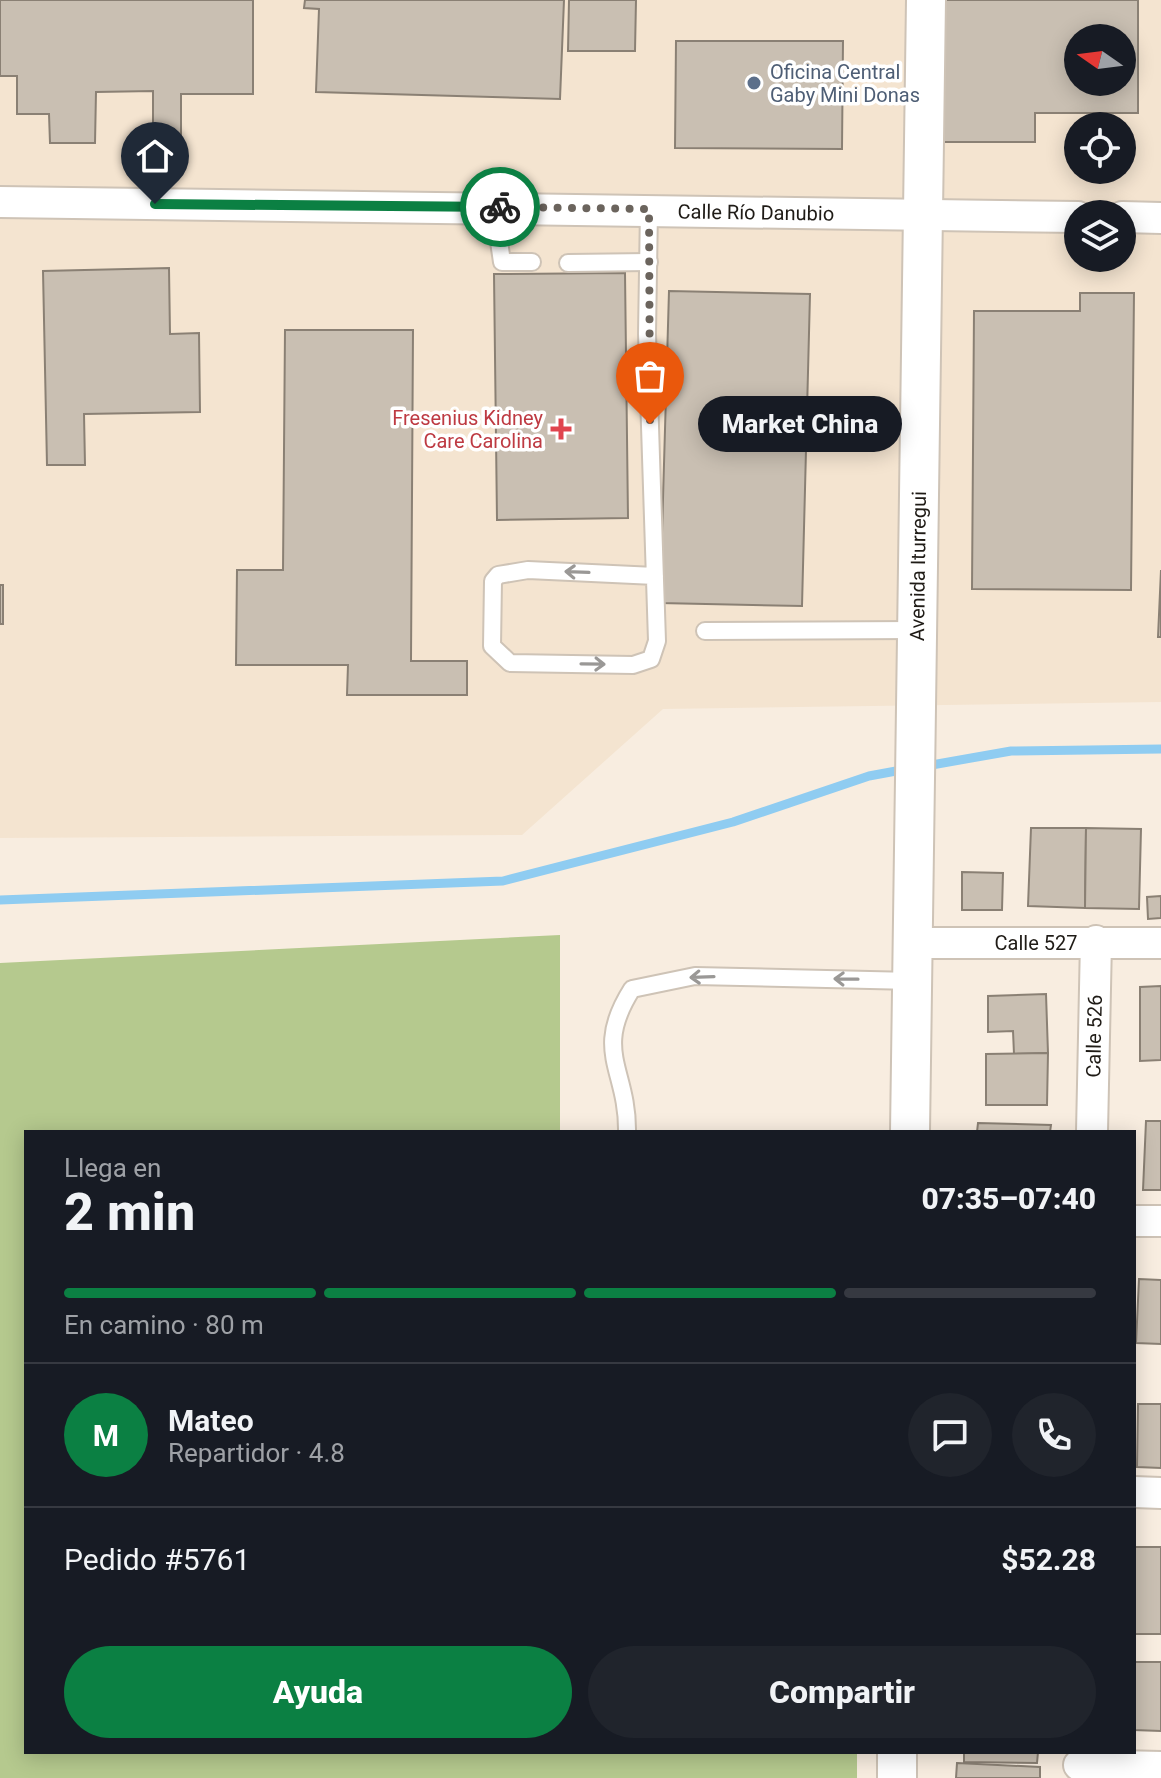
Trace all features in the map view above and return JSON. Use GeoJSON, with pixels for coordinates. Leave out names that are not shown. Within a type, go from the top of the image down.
{"type":"FeatureCollection","features":[{"type":"Feature","properties":{"kind":"street","name":"Avenida Iturregui"},"geometry":{"type":"LineString","coordinates":[[910,1130],[926,0]]}},
{"type":"Feature","properties":{"kind":"street","name":"Calle Río Danubio"},"geometry":{"type":"LineString","coordinates":[[0,202],[1064,217]]}},
{"type":"Feature","properties":{"kind":"street"},"geometry":{"type":"LineString","coordinates":[[1136,217],[1161,218]]}},
{"type":"Feature","properties":{"kind":"street","name":"Calle 526"},"geometry":{"type":"LineString","coordinates":[[1092,1130],[1096,941]]}},
{"type":"Feature","properties":{"kind":"street","name":"Calle 527"},"geometry":{"type":"LineString","coordinates":[[912,943],[1161,943]]}},
{"type":"Feature","properties":{"kind":"street"},"geometry":{"type":"LineString","coordinates":[[1136,1221],[1161,1221]]}},
{"type":"Feature","properties":{"kind":"street"},"geometry":{"type":"LineString","coordinates":[[1136,1492],[1161,1493]]}},
{"type":"Feature","properties":{"kind":"street"},"geometry":{"type":"LineString","coordinates":[[897,1754],[897,1778]]}},
{"type":"Feature","properties":{"kind":"street"},"geometry":{"type":"LineString","coordinates":[[1079,1765],[1161,1767]]}},
{"type":"Feature","properties":{"kind":"lane"},"geometry":{"type":"LineString","coordinates":[[494,207],[502,262],[532,262]]}},
{"type":"Feature","properties":{"kind":"lane"},"geometry":{"type":"LineString","coordinates":[[649,209],[647,334],[655,576],[657,641],[651,659],[633,665],[510,663],[492,646],[493,581],[498,575],[528,570],[655,576]]}},
{"type":"Feature","properties":{"kind":"lane"},"geometry":{"type":"LineString","coordinates":[[568,263],[649,262]]}},
{"type":"Feature","properties":{"kind":"lane"},"geometry":{"type":"LineString","coordinates":[[705,631],[916,630]]}},
{"type":"Feature","properties":{"kind":"lane"},"geometry":{"type":"LineString","coordinates":[[627,1130],[611,1040],[616,1014],[632,989],[695,976],[913,981]]}},
{"type":"Feature","properties":{"kind":"shaded area"},"geometry":{"type":"Polygon","coordinates":[[[0,0],[1161,0],[1161,702],[663,709],[522,835],[0,838],[0,0]]]}},
{"type":"Feature","properties":{"kind":"green space"},"geometry":{"type":"Polygon","coordinates":[[[560,935],[560,1130],[24,1130],[24,1754],[857,1754],[857,1778],[0,1778],[0,963],[560,935]]]}},
{"type":"Feature","properties":{"kind":"building"},"geometry":{"type":"Polygon","coordinates":[[[0,0],[253,0],[253,94],[181,94],[181,138],[153,138],[153,91],[96,92],[95,143],[50,143],[49,114],[17,114],[17,76],[0,76],[0,0]]]}},
{"type":"Feature","properties":{"kind":"building"},"geometry":{"type":"Polygon","coordinates":[[[305,0],[564,0],[560,99],[316,92],[319,9],[304,8],[305,0]]]}},
{"type":"Feature","properties":{"kind":"building"},"geometry":{"type":"Polygon","coordinates":[[[569,0],[636,0],[635,51],[568,51],[569,0]]]}},
{"type":"Feature","properties":{"kind":"building"},"geometry":{"type":"Polygon","coordinates":[[[944,0],[1138,0],[1138,113],[1035,113],[1035,142],[943,142],[944,0]]]}},
{"type":"Feature","properties":{"kind":"building"},"geometry":{"type":"Polygon","coordinates":[[[676,41],[843,41],[842,149],[675,148],[676,41]]]}},
{"type":"Feature","properties":{"kind":"building"},"geometry":{"type":"Polygon","coordinates":[[[169,268],[170,334],[199,333],[200,412],[84,414],[85,465],[47,465],[43,271],[169,268]]]}},
{"type":"Feature","properties":{"kind":"building"},"geometry":{"type":"Polygon","coordinates":[[[625,273],[628,518],[497,520],[494,274],[625,273]]]}},
{"type":"Feature","properties":{"kind":"building"},"geometry":{"type":"Polygon","coordinates":[[[669,291],[810,294],[802,606],[660,603],[669,291]]]}},
{"type":"Feature","properties":{"kind":"building"},"geometry":{"type":"Polygon","coordinates":[[[1080,293],[1134,293],[1131,590],[972,589],[974,311],[1080,311],[1080,293]]]}},
{"type":"Feature","properties":{"kind":"building"},"geometry":{"type":"Polygon","coordinates":[[[285,330],[413,330],[411,661],[467,661],[467,695],[347,695],[348,665],[236,665],[237,570],[283,570],[285,330]]]}},
{"type":"Feature","properties":{"kind":"building"},"geometry":{"type":"Polygon","coordinates":[[[1161,570],[1161,637],[1158,637],[1161,570]]]}},
{"type":"Feature","properties":{"kind":"building"},"geometry":{"type":"Polygon","coordinates":[[[0,585],[3,585],[3,624],[0,624],[0,585]]]}},
{"type":"Feature","properties":{"kind":"building"},"geometry":{"type":"Polygon","coordinates":[[[1031,828],[1086,828],[1085,908],[1028,906],[1031,828]]]}},
{"type":"Feature","properties":{"kind":"building"},"geometry":{"type":"Polygon","coordinates":[[[1086,828],[1141,829],[1139,909],[1085,908],[1086,828]]]}},
{"type":"Feature","properties":{"kind":"building"},"geometry":{"type":"Polygon","coordinates":[[[962,872],[1003,873],[1002,910],[962,910],[962,872]]]}},
{"type":"Feature","properties":{"kind":"building"},"geometry":{"type":"Polygon","coordinates":[[[1161,896],[1161,918],[1148,919],[1147,897],[1161,896]]]}},
{"type":"Feature","properties":{"kind":"building"},"geometry":{"type":"Polygon","coordinates":[[[1161,986],[1161,1060],[1140,1061],[1140,987],[1161,986]]]}},
{"type":"Feature","properties":{"kind":"building"},"geometry":{"type":"Polygon","coordinates":[[[1046,994],[1048,1053],[1014,1054],[1013,1031],[988,1032],[988,996],[1046,994]]]}},
{"type":"Feature","properties":{"kind":"building"},"geometry":{"type":"Polygon","coordinates":[[[1048,1053],[1047,1105],[986,1105],[986,1054],[1048,1053]]]}},
{"type":"Feature","properties":{"kind":"building"},"geometry":{"type":"Polygon","coordinates":[[[1146,1121],[1161,1121],[1161,1190],[1143,1190],[1146,1121]]]}},
{"type":"Feature","properties":{"kind":"building"},"geometry":{"type":"Polygon","coordinates":[[[978,1123],[1051,1125],[1050,1130],[977,1130],[978,1123]]]}},
{"type":"Feature","properties":{"kind":"building"},"geometry":{"type":"Polygon","coordinates":[[[1139,1279],[1161,1280],[1161,1344],[1136,1343],[1139,1279]]]}},
{"type":"Feature","properties":{"kind":"building"},"geometry":{"type":"Polygon","coordinates":[[[1138,1404],[1161,1404],[1161,1468],[1137,1467],[1138,1404]]]}},
{"type":"Feature","properties":{"kind":"building"},"geometry":{"type":"Polygon","coordinates":[[[1136,1547],[1161,1547],[1161,1634],[1136,1634],[1136,1547]]]}},
{"type":"Feature","properties":{"kind":"building"},"geometry":{"type":"Polygon","coordinates":[[[1136,1662],[1161,1662],[1161,1731],[1136,1730],[1136,1662]]]}},
{"type":"Feature","properties":{"kind":"building"},"geometry":{"type":"Polygon","coordinates":[[[964,1754],[1038,1754],[1037,1763],[964,1762],[964,1754]]]}},
{"type":"Feature","properties":{"kind":"building"},"geometry":{"type":"Polygon","coordinates":[[[957,1763],[1040,1767],[1040,1778],[956,1778],[957,1763]]]}},
{"type":"Feature","properties":{"kind":"waterway"},"geometry":{"type":"LineString","coordinates":[[926,766],[1011,751],[1161,749]]}},
{"type":"Feature","properties":{"kind":"waterway"},"geometry":{"type":"LineString","coordinates":[[0,900],[503,881],[733,822],[869,776],[907,769]]}},
{"type":"Feature","properties":{"kind":"way so far"},"geometry":{"type":"LineString","coordinates":[[500,207],[649,209],[647,334],[650,424]]}},
{"type":"Feature","properties":{"kind":"place","name":"Oficina Central Gaby Mini Donas"},"geometry":{"type":"Point","coordinates":[754,83]}},
{"type":"Feature","properties":{"kind":"place","name":"Market China"},"geometry":{"type":"Point","coordinates":[650,424]}},
{"type":"Feature","properties":{"kind":"place","name":"Fresenius Kidney Care Carolina"},"geometry":{"type":"Point","coordinates":[561,429]}},
{"type":"Feature","properties":{"kind":"route"},"geometry":{"type":"LineString","coordinates":[[155,204],[500,207]]}}]}
